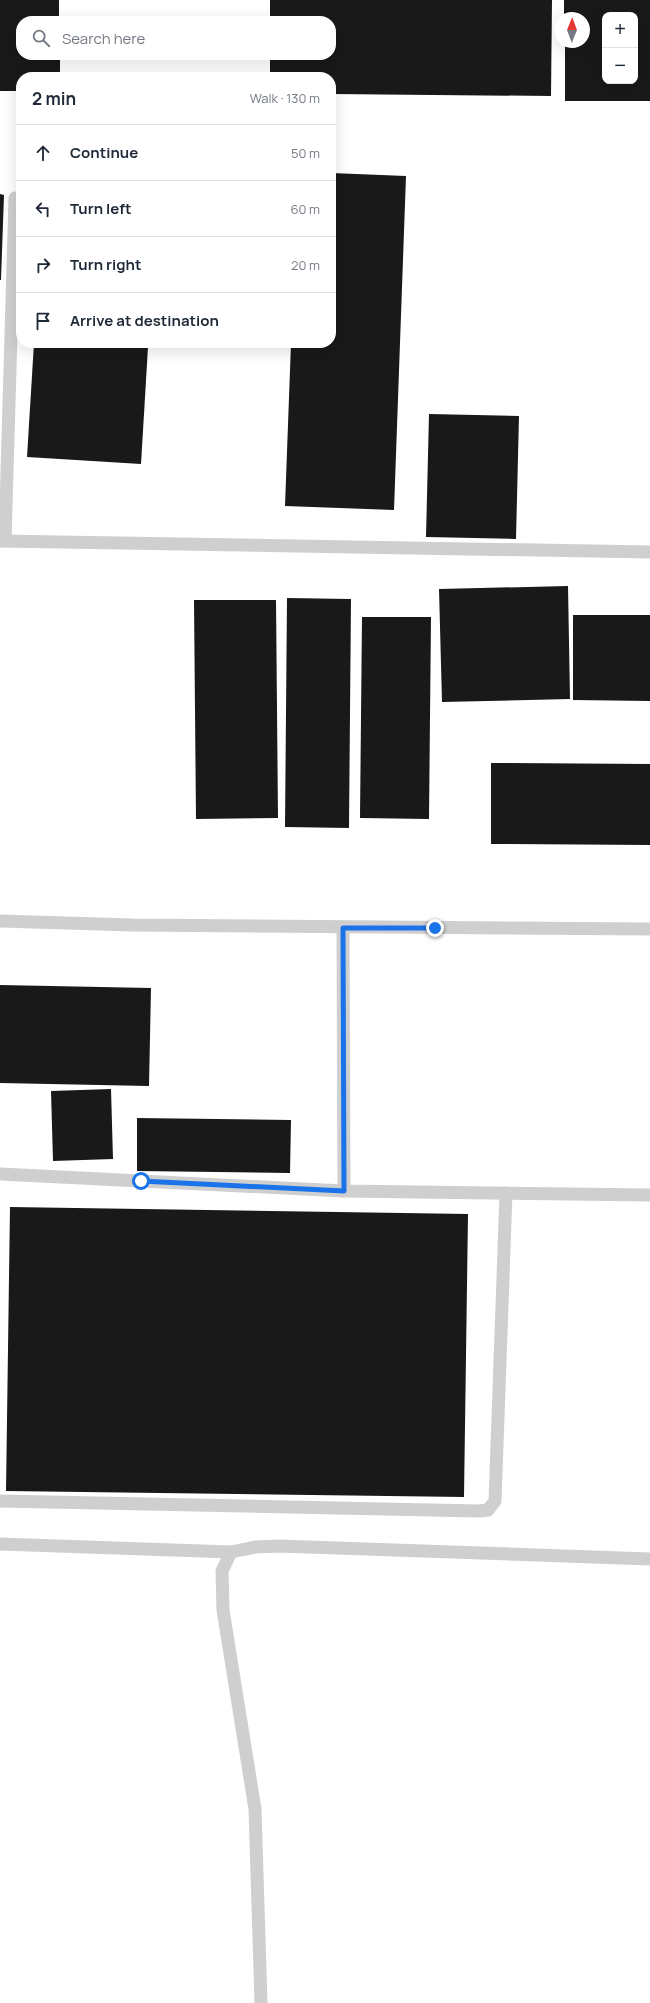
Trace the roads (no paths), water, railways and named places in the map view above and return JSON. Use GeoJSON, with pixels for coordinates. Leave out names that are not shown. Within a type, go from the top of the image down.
{"type":"FeatureCollection","features":[{"type":"Feature","properties":{"kind":"lane"},"geometry":{"type":"LineString","coordinates":[[15,198],[2,541],[650,552]]}},
{"type":"Feature","properties":{"kind":"lane"},"geometry":{"type":"LineString","coordinates":[[0,922],[343,928],[650,929]]}},
{"type":"Feature","properties":{"kind":"lane"},"geometry":{"type":"LineString","coordinates":[[343,928],[344,1191]]}},
{"type":"Feature","properties":{"kind":"lane"},"geometry":{"type":"LineString","coordinates":[[0,1174],[344,1191],[650,1195]]}},
{"type":"Feature","properties":{"kind":"lane"},"geometry":{"type":"LineString","coordinates":[[0,1501],[488,1510],[495,1501],[506,1193]]}},
{"type":"Feature","properties":{"kind":"lane"},"geometry":{"type":"LineString","coordinates":[[0,1544],[231,1552],[255,1547],[279,1546],[650,1559]]}},
{"type":"Feature","properties":{"kind":"lane"},"geometry":{"type":"LineString","coordinates":[[231,1552],[222,1570],[223,1610],[255,1809],[261,2003]]}}]}
